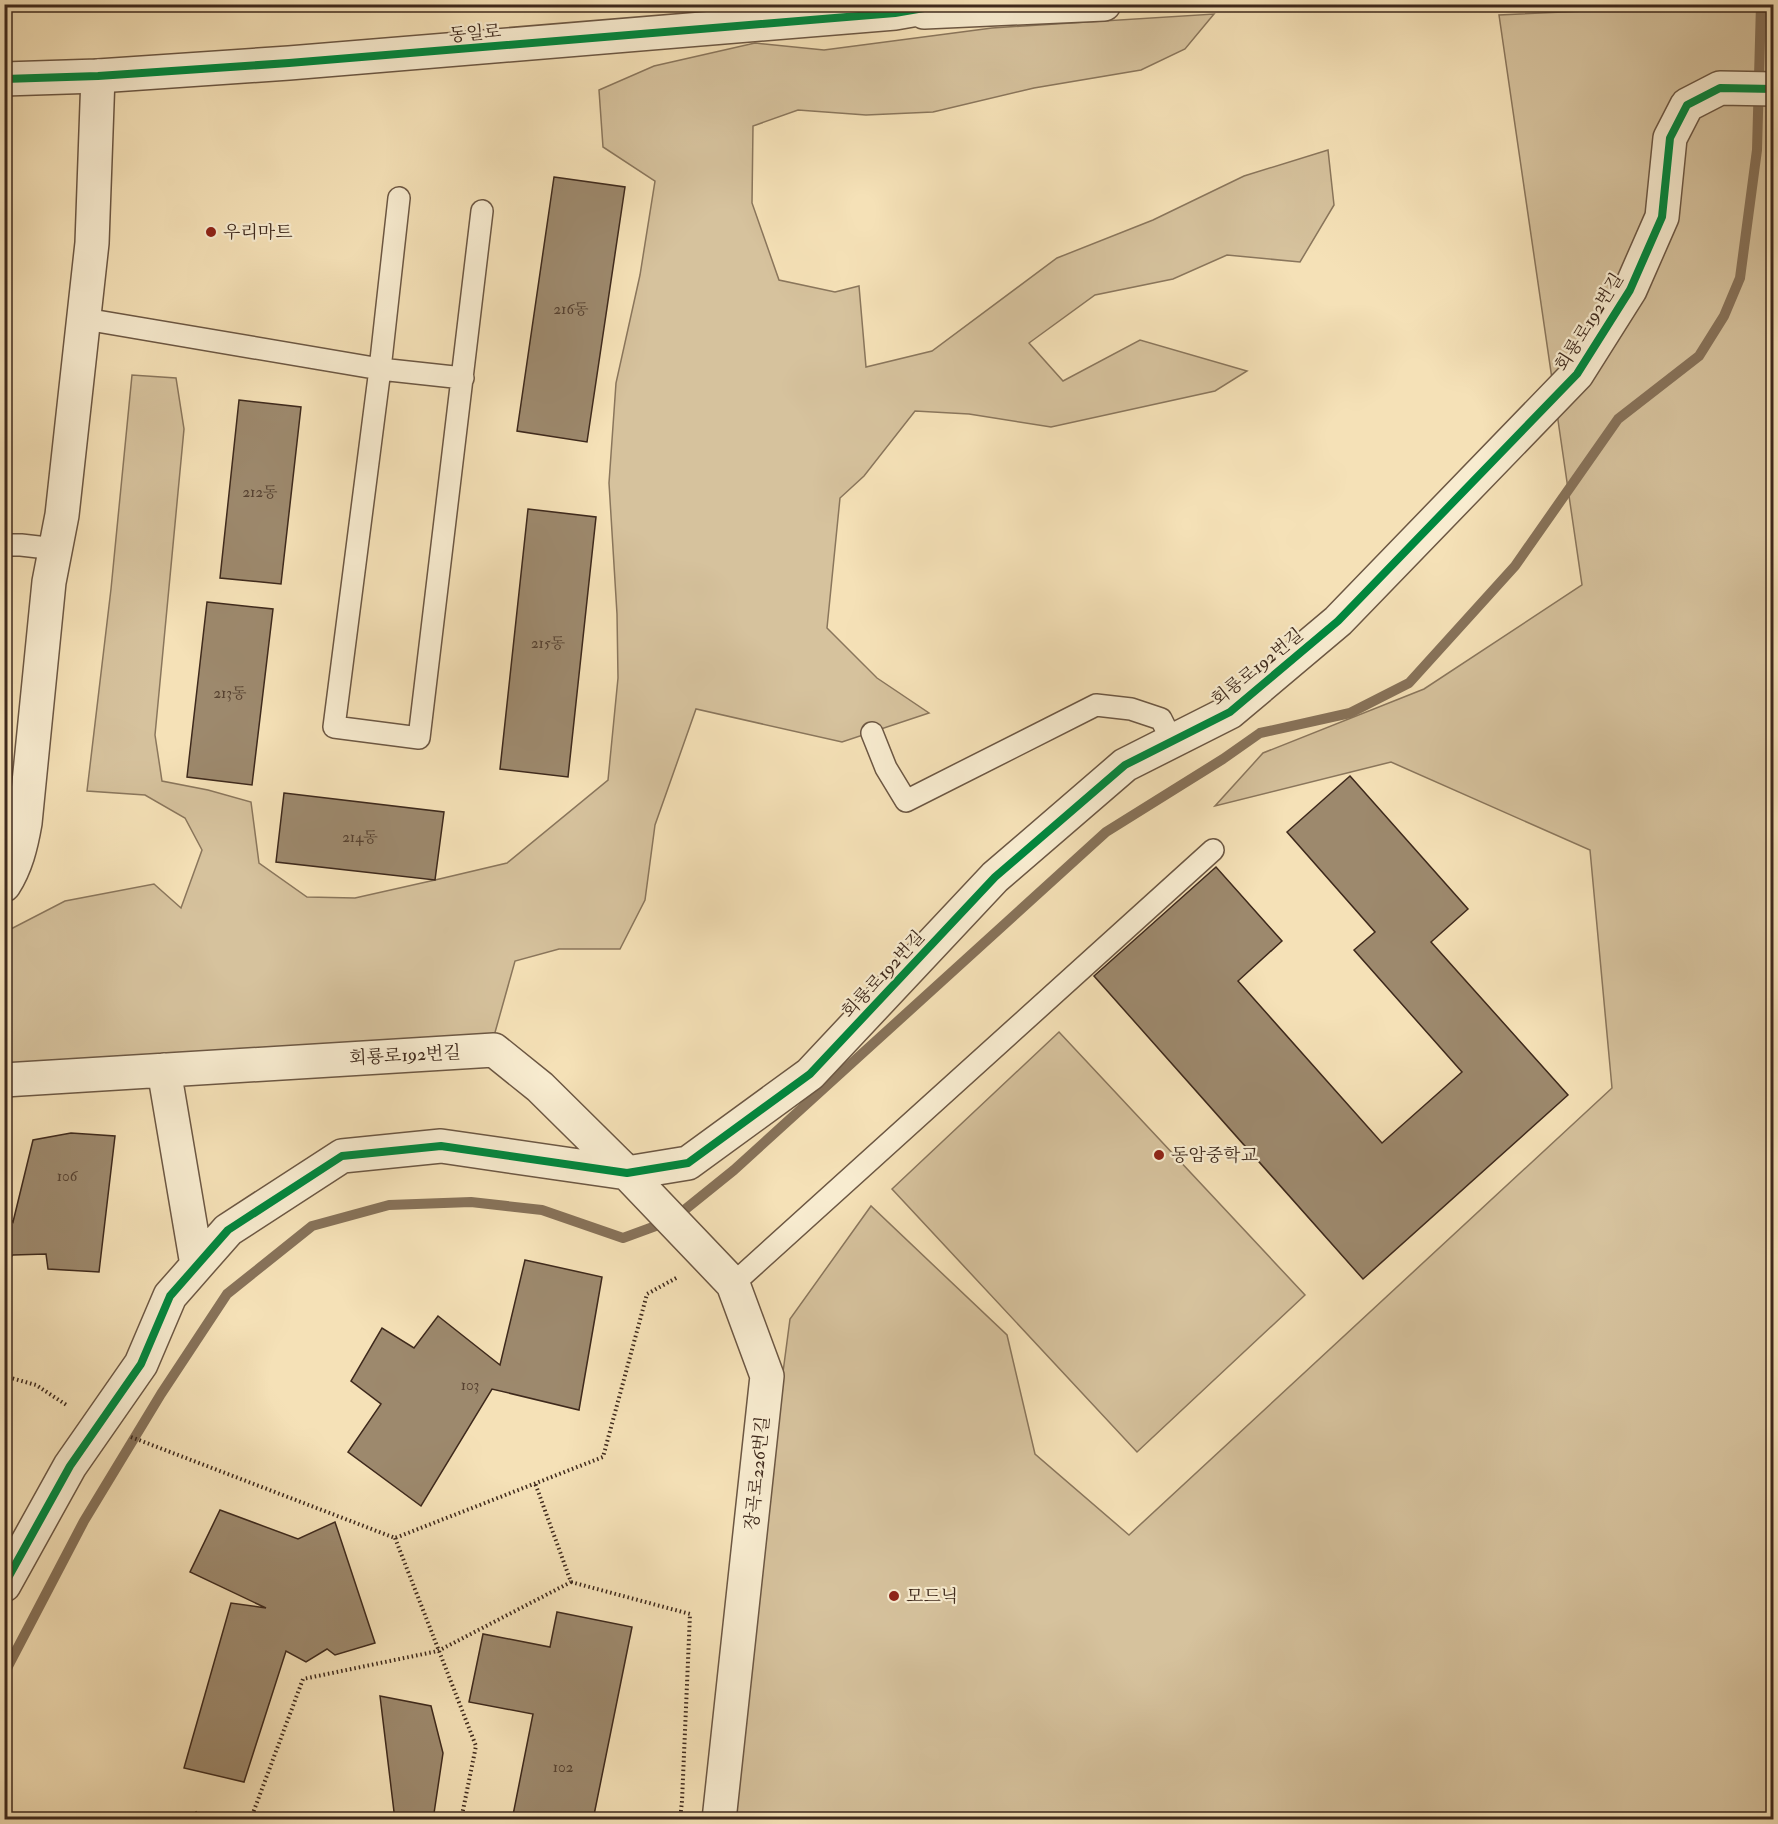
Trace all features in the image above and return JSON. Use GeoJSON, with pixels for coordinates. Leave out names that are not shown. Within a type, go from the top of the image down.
{"type":"FeatureCollection","features":[{"type":"Feature","properties":{"kind":"street","name":"동일로"},"geometry":{"type":"LineString","coordinates":[[4,79],[311,61],[896,13],[946,4]]}},
{"type":"Feature","properties":{"kind":"street"},"geometry":{"type":"LineString","coordinates":[[896,13],[1104,4]]}},
{"type":"Feature","properties":{"kind":"street"},"geometry":{"type":"LineString","coordinates":[[4,885],[13,872],[25,824],[49,582],[62,515],[92,243],[98,75]]}},
{"type":"Feature","properties":{"kind":"street","name":"회룡로192번길"},"geometry":{"type":"LineString","coordinates":[[4,1080],[494,1050],[540,1087],[634,1180],[688,1163],[810,1074],[995,877],[1125,765],[1230,712],[1338,621],[1577,374],[1630,290],[1662,218],[1670,138],[1687,105],[1720,88],[1773,89]]}},
{"type":"Feature","properties":{"kind":"street"},"geometry":{"type":"LineString","coordinates":[[164,1070],[197,1265]]}},
{"type":"Feature","properties":{"kind":"street"},"geometry":{"type":"LineString","coordinates":[[4,1585],[70,1466],[141,1364],[170,1296],[228,1230],[342,1156],[441,1146],[634,1180]]}},
{"type":"Feature","properties":{"kind":"street","name":"장곡로226번길"},"geometry":{"type":"LineString","coordinates":[[634,1180],[721,1272],[767,1376],[719,1820]]}},
{"type":"Feature","properties":{"kind":"lane"},"geometry":{"type":"LineString","coordinates":[[399,198],[380,369],[334,727],[419,738],[482,211]]}},
{"type":"Feature","properties":{"kind":"lane"},"geometry":{"type":"LineString","coordinates":[[84,320],[380,369],[463,378]]}},
{"type":"Feature","properties":{"kind":"lane"},"geometry":{"type":"LineString","coordinates":[[4,545],[56,549]]}},
{"type":"Feature","properties":{"kind":"lane"},"geometry":{"type":"LineString","coordinates":[[872,733],[886,768],[906,801],[1096,705],[1131,709],[1161,719],[1172,741]]}},
{"type":"Feature","properties":{"kind":"lane"},"geometry":{"type":"LineString","coordinates":[[721,1272],[1213,850]]}},
{"type":"Feature","properties":{"kind":"path"},"geometry":{"type":"LineString","coordinates":[[157,1446],[394,1538],[603,1457],[647,1294],[721,1272]]}},
{"type":"Feature","properties":{"kind":"path"},"geometry":{"type":"LineString","coordinates":[[4,1376],[36,1386],[99,1425]]}},
{"type":"Feature","properties":{"kind":"path"},"geometry":{"type":"LineString","coordinates":[[535,1483],[571,1582]]}},
{"type":"Feature","properties":{"kind":"path"},"geometry":{"type":"LineString","coordinates":[[394,1538],[476,1746],[461,1820]]}},
{"type":"Feature","properties":{"kind":"path"},"geometry":{"type":"LineString","coordinates":[[254,1820],[253,1813],[303,1679],[438,1651],[571,1582],[690,1614],[680,1820]]}},
{"type":"Feature","properties":{"kind":"shaded area"},"geometry":{"type":"Polygon","coordinates":[[[1718,5],[1773,5],[1773,1819],[724,1820],[790,1319],[871,1206],[1007,1335],[1035,1454],[1129,1535],[1612,1088],[1590,850],[1391,762],[1215,806],[1263,753],[1424,689],[1582,585],[1499,15],[1718,5]]]}},
{"type":"Feature","properties":{"kind":"shaded area"},"geometry":{"type":"Polygon","coordinates":[[[1214,14],[1185,49],[1141,70],[1034,88],[933,112],[866,115],[798,110],[753,126],[752,203],[779,280],[835,292],[859,286],[866,367],[932,351],[1057,258],[1153,220],[1244,176],[1328,150],[1334,205],[1300,262],[1227,255],[1173,279],[1095,295],[1029,343],[1063,381],[1140,340],[1247,371],[1215,391],[1051,427],[969,414],[915,411],[864,476],[840,498],[827,628],[877,678],[929,713],[842,742],[696,709],[655,825],[645,900],[620,949],[559,949],[515,961],[494,1036],[5,1065],[5,932],[65,901],[154,884],[181,908],[202,850],[185,818],[145,795],[87,791],[111,589],[132,375],[176,378],[184,429],[155,735],[162,781],[208,790],[251,802],[259,863],[307,897],[355,898],[507,863],[608,780],[618,678],[617,614],[609,483],[616,383],[640,275],[655,181],[603,147],[599,90],[654,66],[755,43],[824,50],[992,28],[1214,14]]]}},
{"type":"Feature","properties":{"kind":"shaded area"},"geometry":{"type":"Polygon","coordinates":[[[1059,1032],[1305,1295],[1137,1452],[892,1189],[1059,1032]]]}},
{"type":"Feature","properties":{"kind":"building"},"geometry":{"type":"Polygon","coordinates":[[[554,177],[625,187],[587,442],[517,431],[554,177]]]}},
{"type":"Feature","properties":{"kind":"building"},"geometry":{"type":"Polygon","coordinates":[[[239,400],[301,407],[281,584],[220,578],[239,400]]]}},
{"type":"Feature","properties":{"kind":"building"},"geometry":{"type":"Polygon","coordinates":[[[528,509],[596,517],[568,777],[500,769],[528,509]]]}},
{"type":"Feature","properties":{"kind":"building"},"geometry":{"type":"Polygon","coordinates":[[[207,602],[273,609],[252,785],[187,777],[207,602]]]}},
{"type":"Feature","properties":{"kind":"building"},"geometry":{"type":"Polygon","coordinates":[[[1350,776],[1468,909],[1431,942],[1568,1095],[1363,1279],[1094,976],[1216,867],[1282,941],[1238,981],[1382,1143],[1462,1072],[1354,950],[1375,932],[1287,832],[1350,776]]]}},
{"type":"Feature","properties":{"kind":"building"},"geometry":{"type":"Polygon","coordinates":[[[284,793],[444,812],[435,880],[276,862],[284,793]]]}},
{"type":"Feature","properties":{"kind":"building"},"geometry":{"type":"Polygon","coordinates":[[[71,1133],[115,1136],[99,1272],[48,1269],[46,1254],[13,1255],[4,1263],[4,1211],[13,1222],[33,1140],[71,1133]]]}},
{"type":"Feature","properties":{"kind":"building"},"geometry":{"type":"Polygon","coordinates":[[[525,1260],[602,1277],[579,1410],[492,1389],[421,1506],[348,1452],[381,1404],[351,1381],[382,1328],[414,1348],[438,1316],[500,1365],[525,1260]]]}},
{"type":"Feature","properties":{"kind":"building"},"geometry":{"type":"Polygon","coordinates":[[[220,1510],[298,1539],[335,1522],[375,1643],[335,1655],[327,1649],[306,1662],[286,1651],[244,1782],[184,1768],[231,1603],[266,1608],[190,1572],[220,1510]]]}},
{"type":"Feature","properties":{"kind":"building"},"geometry":{"type":"Polygon","coordinates":[[[557,1612],[632,1627],[593,1820],[512,1820],[533,1714],[469,1702],[483,1634],[550,1647],[557,1612]]]}},
{"type":"Feature","properties":{"kind":"building"},"geometry":{"type":"Polygon","coordinates":[[[380,1696],[431,1706],[443,1753],[433,1820],[395,1820],[380,1696]]]}},
{"type":"Feature","properties":{"kind":"building"},"geometry":{"type":"Polygon","coordinates":[[[196,1812],[199,1820],[187,1820],[196,1812]]]}},
{"type":"Feature","properties":{"kind":"waterway"},"geometry":{"type":"LineString","coordinates":[[4,1674],[84,1521],[161,1394],[227,1294],[312,1226],[389,1205],[471,1202],[542,1210],[623,1238],[672,1220],[734,1170],[1106,832],[1223,759],[1260,733],[1350,713],[1409,683],[1515,566],[1618,419],[1699,356],[1724,316],[1740,278],[1757,150],[1761,4]]}},
{"type":"Feature","properties":{"kind":"cycle path"},"geometry":{"type":"LineString","coordinates":[[4,79],[98,76],[289,63],[895,13],[947,4]]}},
{"type":"Feature","properties":{"kind":"cycle path"},"geometry":{"type":"LineString","coordinates":[[4,1585],[70,1466],[141,1364],[170,1296],[228,1230],[342,1156],[441,1146],[627,1173],[688,1163],[810,1074],[995,877],[1125,765],[1230,712],[1338,621],[1577,374],[1630,290],[1662,217],[1670,138],[1687,105],[1720,88],[1774,89]]}},
{"type":"Feature","properties":{"kind":"place","name":"우리마트"},"geometry":{"type":"Point","coordinates":[211,232]}},
{"type":"Feature","properties":{"kind":"place","name":"동암중학교"},"geometry":{"type":"Point","coordinates":[1159,1155]}},
{"type":"Feature","properties":{"kind":"place","name":"모드닉"},"geometry":{"type":"Point","coordinates":[894,1596]}}]}
